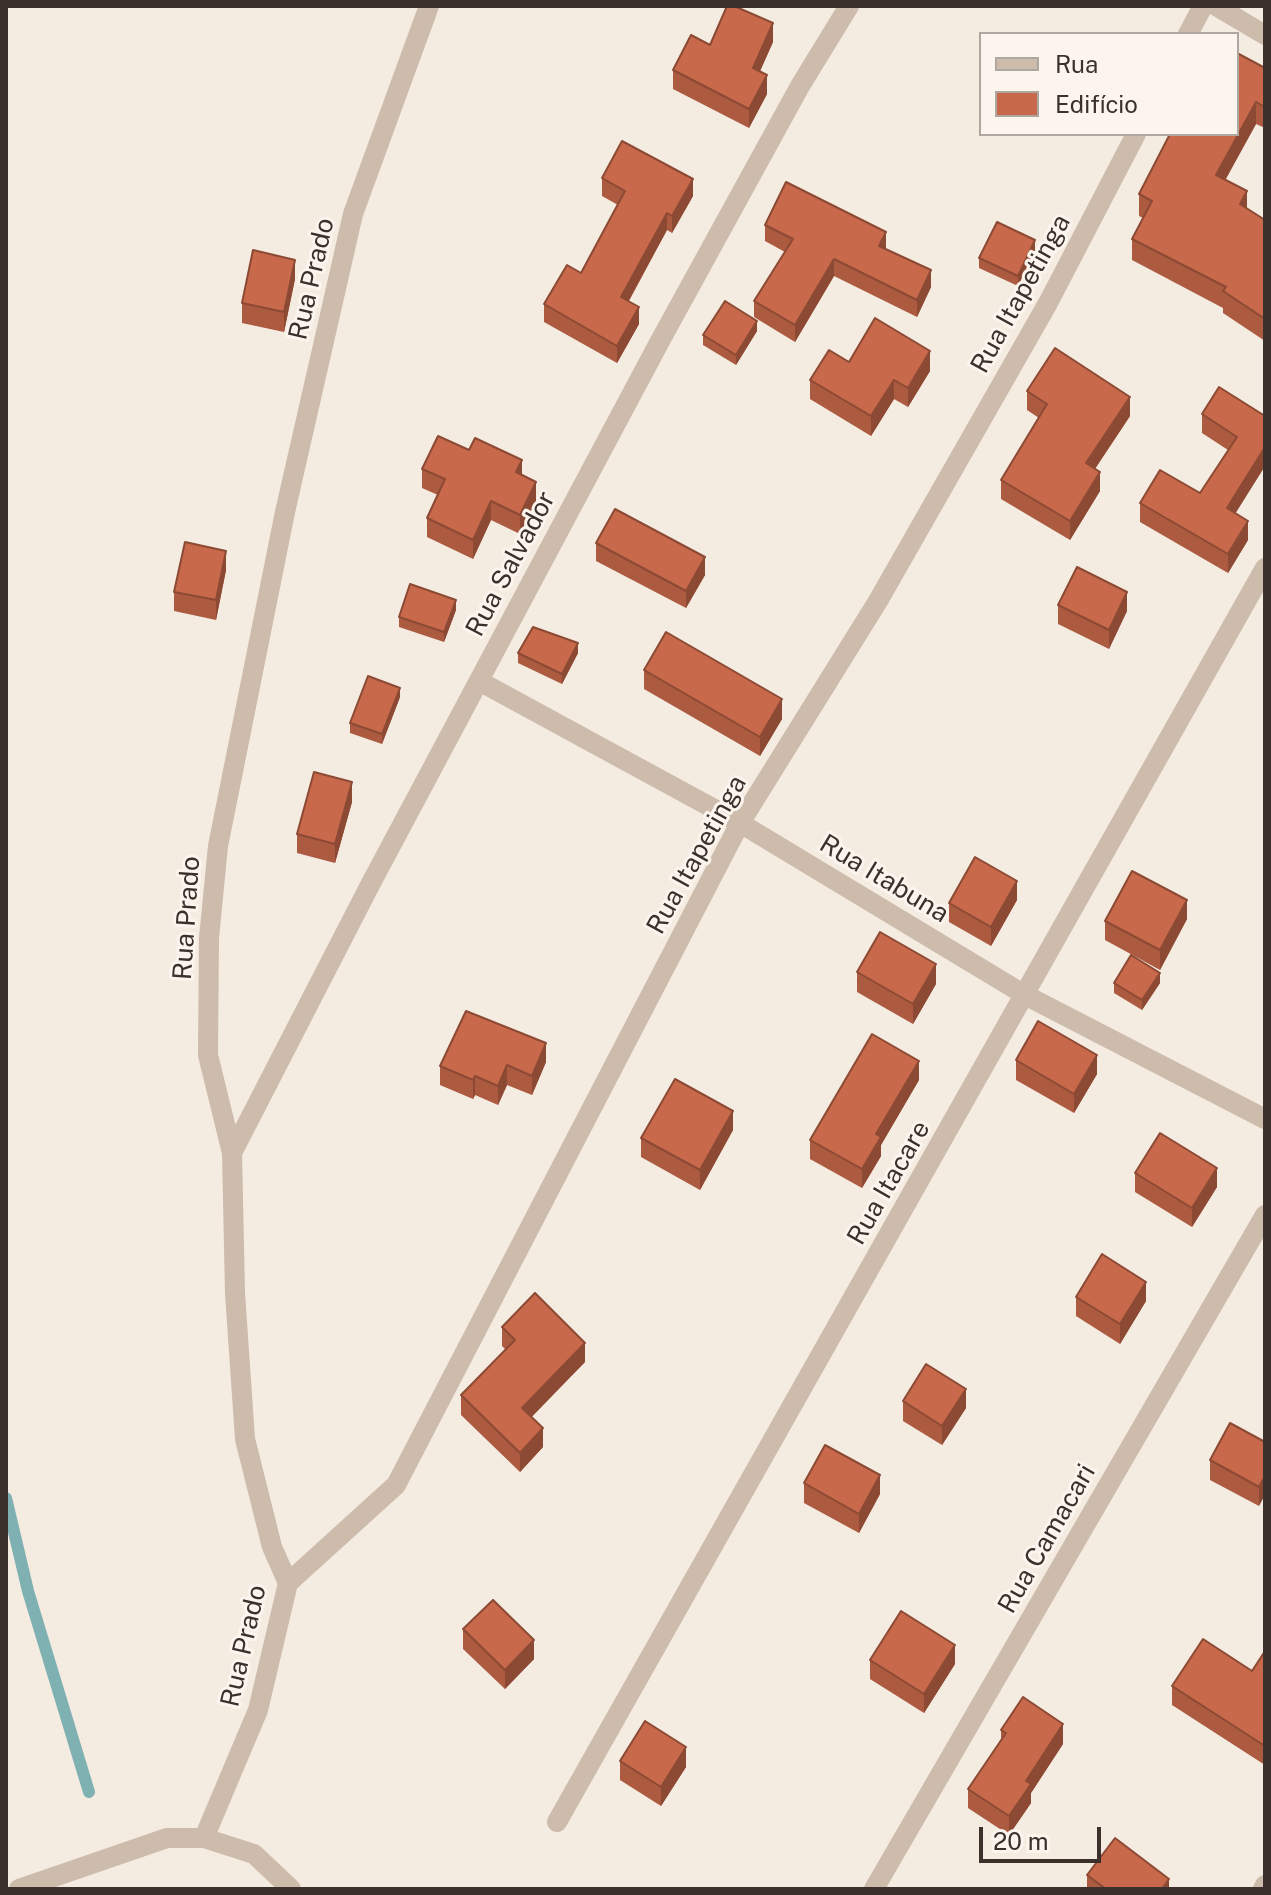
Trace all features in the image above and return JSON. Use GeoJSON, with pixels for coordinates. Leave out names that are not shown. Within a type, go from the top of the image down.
{"type":"FeatureCollection","features":[{"type":"Feature","properties":{"kind":"street","name":"Rua Prado"},"geometry":{"type":"LineString","coordinates":[[204,1838],[258,1710],[288,1583],[272,1547],[245,1439],[235,1293],[232,1153],[208,1055],[209,938],[218,846],[285,512],[353,214],[429,6]]}},
{"type":"Feature","properties":{"kind":"street","name":"Rua Salvador"},"geometry":{"type":"LineString","coordinates":[[232,1153],[660,341],[800,86],[849,6]]}},
{"type":"Feature","properties":{"kind":"street"},"geometry":{"type":"LineString","coordinates":[[1189,32],[1203,6]]}},
{"type":"Feature","properties":{"kind":"street"},"geometry":{"type":"LineString","coordinates":[[1216,6],[1265,35]]}},
{"type":"Feature","properties":{"kind":"street","name":"Rua Itapetinga"},"geometry":{"type":"LineString","coordinates":[[288,1583],[396,1485],[740,823],[886,587],[1048,303],[1135,136]]}},
{"type":"Feature","properties":{"kind":"street","name":"Rua Itacare"},"geometry":{"type":"LineString","coordinates":[[557,1822],[1265,568]]}},
{"type":"Feature","properties":{"kind":"street","name":"Rua Itabuna"},"geometry":{"type":"LineString","coordinates":[[479,681],[740,823],[1025,995],[1265,1119]]}},
{"type":"Feature","properties":{"kind":"street","name":"Rua Camacari"},"geometry":{"type":"LineString","coordinates":[[874,1889],[1265,1215]]}},
{"type":"Feature","properties":{"kind":"street"},"geometry":{"type":"LineString","coordinates":[[19,1889],[167,1838],[204,1838],[254,1854],[291,1889]]}},
{"type":"Feature","properties":{"kind":"building"},"geometry":{"type":"Polygon","coordinates":[[[727,6],[734,6],[773,23],[753,68],[767,75],[749,109],[673,70],[691,35],[710,45],[727,6]]]}},
{"type":"Feature","properties":{"kind":"building"},"geometry":{"type":"Polygon","coordinates":[[[1239,54],[1265,68],[1265,107],[1256,102],[1239,133],[1239,54]]]}},
{"type":"Feature","properties":{"kind":"building"},"geometry":{"type":"Polygon","coordinates":[[[1169,136],[1237,136],[1216,175],[1247,191],[1240,204],[1265,220],[1265,319],[1223,291],[1226,287],[1132,239],[1152,201],[1139,194],[1169,136]]]}},
{"type":"Feature","properties":{"kind":"building"},"geometry":{"type":"Polygon","coordinates":[[[622,141],[693,179],[672,216],[667,213],[621,297],[639,307],[617,346],[544,304],[567,265],[581,273],[625,191],[602,178],[622,141]]]}},
{"type":"Feature","properties":{"kind":"building"},"geometry":{"type":"Polygon","coordinates":[[[786,182],[886,232],[879,246],[931,270],[917,300],[834,259],[795,325],[754,301],[793,239],[765,225],[786,182]]]}},
{"type":"Feature","properties":{"kind":"building"},"geometry":{"type":"Polygon","coordinates":[[[997,222],[1035,240],[1018,276],[979,258],[997,222]]]}},
{"type":"Feature","properties":{"kind":"building"},"geometry":{"type":"Polygon","coordinates":[[[253,250],[295,260],[284,312],[242,303],[253,250]]]}},
{"type":"Feature","properties":{"kind":"building"},"geometry":{"type":"Polygon","coordinates":[[[725,301],[757,321],[736,355],[703,335],[725,301]]]}},
{"type":"Feature","properties":{"kind":"building"},"geometry":{"type":"Polygon","coordinates":[[[875,318],[930,351],[908,388],[894,380],[871,416],[810,380],[829,350],[849,362],[875,318]]]}},
{"type":"Feature","properties":{"kind":"building"},"geometry":{"type":"Polygon","coordinates":[[[1055,348],[1130,397],[1086,463],[1100,472],[1070,521],[1001,480],[1047,404],[1027,391],[1055,348]]]}},
{"type":"Feature","properties":{"kind":"building"},"geometry":{"type":"Polygon","coordinates":[[[1219,387],[1265,416],[1265,447],[1227,508],[1248,521],[1228,554],[1140,503],[1160,470],[1200,493],[1237,437],[1202,414],[1219,387]]]}},
{"type":"Feature","properties":{"kind":"building"},"geometry":{"type":"Polygon","coordinates":[[[438,436],[469,450],[475,438],[522,460],[516,472],[536,482],[520,515],[491,501],[473,540],[427,518],[445,479],[422,469],[438,436]]]}},
{"type":"Feature","properties":{"kind":"building"},"geometry":{"type":"Polygon","coordinates":[[[615,509],[705,557],[686,591],[596,543],[615,509]]]}},
{"type":"Feature","properties":{"kind":"building"},"geometry":{"type":"Polygon","coordinates":[[[185,542],[226,551],[216,600],[174,592],[185,542]]]}},
{"type":"Feature","properties":{"kind":"building"},"geometry":{"type":"Polygon","coordinates":[[[1077,567],[1127,592],[1109,630],[1058,605],[1077,567]]]}},
{"type":"Feature","properties":{"kind":"building"},"geometry":{"type":"Polygon","coordinates":[[[410,584],[456,600],[444,632],[399,617],[410,584]]]}},
{"type":"Feature","properties":{"kind":"building"},"geometry":{"type":"Polygon","coordinates":[[[533,627],[578,643],[562,674],[518,653],[533,627]]]}},
{"type":"Feature","properties":{"kind":"building"},"geometry":{"type":"Polygon","coordinates":[[[666,632],[782,699],[760,737],[644,670],[666,632]]]}},
{"type":"Feature","properties":{"kind":"building"},"geometry":{"type":"Polygon","coordinates":[[[368,676],[400,688],[382,734],[350,723],[368,676]]]}},
{"type":"Feature","properties":{"kind":"building"},"geometry":{"type":"Polygon","coordinates":[[[314,772],[352,782],[335,844],[297,834],[314,772]]]}},
{"type":"Feature","properties":{"kind":"building"},"geometry":{"type":"Polygon","coordinates":[[[975,857],[1017,881],[991,927],[949,903],[975,857]]]}},
{"type":"Feature","properties":{"kind":"building"},"geometry":{"type":"Polygon","coordinates":[[[1132,871],[1187,900],[1160,950],[1105,921],[1132,871]]]}},
{"type":"Feature","properties":{"kind":"building"},"geometry":{"type":"Polygon","coordinates":[[[880,932],[936,964],[913,1004],[857,972],[880,932]]]}},
{"type":"Feature","properties":{"kind":"building"},"geometry":{"type":"Polygon","coordinates":[[[1131,955],[1160,973],[1142,1000],[1114,983],[1131,955]]]}},
{"type":"Feature","properties":{"kind":"building"},"geometry":{"type":"Polygon","coordinates":[[[466,1011],[546,1043],[532,1076],[507,1065],[498,1086],[475,1076],[473,1080],[440,1066],[466,1011]]]}},
{"type":"Feature","properties":{"kind":"building"},"geometry":{"type":"Polygon","coordinates":[[[1038,1021],[1097,1055],[1074,1094],[1016,1060],[1038,1021]]]}},
{"type":"Feature","properties":{"kind":"building"},"geometry":{"type":"Polygon","coordinates":[[[872,1034],[919,1061],[876,1134],[881,1137],[862,1169],[810,1140],[872,1034]]]}},
{"type":"Feature","properties":{"kind":"building"},"geometry":{"type":"Polygon","coordinates":[[[675,1079],[733,1111],[700,1170],[641,1138],[675,1079]]]}},
{"type":"Feature","properties":{"kind":"building"},"geometry":{"type":"Polygon","coordinates":[[[1160,1133],[1217,1168],[1192,1208],[1135,1173],[1160,1133]]]}},
{"type":"Feature","properties":{"kind":"building"},"geometry":{"type":"Polygon","coordinates":[[[1102,1254],[1146,1282],[1120,1324],[1076,1297],[1102,1254]]]}},
{"type":"Feature","properties":{"kind":"building"},"geometry":{"type":"Polygon","coordinates":[[[535,1293],[585,1343],[522,1408],[543,1428],[520,1453],[461,1395],[515,1340],[502,1327],[535,1293]]]}},
{"type":"Feature","properties":{"kind":"building"},"geometry":{"type":"Polygon","coordinates":[[[926,1364],[966,1389],[942,1426],[903,1401],[926,1364]]]}},
{"type":"Feature","properties":{"kind":"building"},"geometry":{"type":"Polygon","coordinates":[[[1230,1423],[1265,1442],[1265,1476],[1259,1487],[1210,1460],[1230,1423]]]}},
{"type":"Feature","properties":{"kind":"building"},"geometry":{"type":"Polygon","coordinates":[[[825,1445],[880,1475],[859,1514],[804,1483],[825,1445]]]}},
{"type":"Feature","properties":{"kind":"building"},"geometry":{"type":"Polygon","coordinates":[[[493,1600],[534,1640],[505,1670],[463,1629],[493,1600]]]}},
{"type":"Feature","properties":{"kind":"building"},"geometry":{"type":"Polygon","coordinates":[[[901,1611],[955,1645],[924,1694],[870,1660],[901,1611]]]}},
{"type":"Feature","properties":{"kind":"building"},"geometry":{"type":"Polygon","coordinates":[[[1203,1639],[1252,1671],[1265,1651],[1265,1746],[1172,1686],[1203,1639]]]}},
{"type":"Feature","properties":{"kind":"building"},"geometry":{"type":"Polygon","coordinates":[[[1023,1697],[1063,1724],[1026,1781],[1031,1784],[1009,1816],[968,1789],[1006,1733],[1001,1730],[1023,1697]]]}},
{"type":"Feature","properties":{"kind":"building"},"geometry":{"type":"Polygon","coordinates":[[[645,1721],[686,1747],[661,1787],[620,1761],[645,1721]]]}},
{"type":"Feature","properties":{"kind":"building"},"geometry":{"type":"Polygon","coordinates":[[[1115,1838],[1169,1879],[1162,1889],[1106,1889],[1087,1875],[1115,1838]]]}},
{"type":"Feature","properties":{"kind":"waterway"},"geometry":{"type":"LineString","coordinates":[[6,1498],[28,1591],[89,1792]]}}]}
